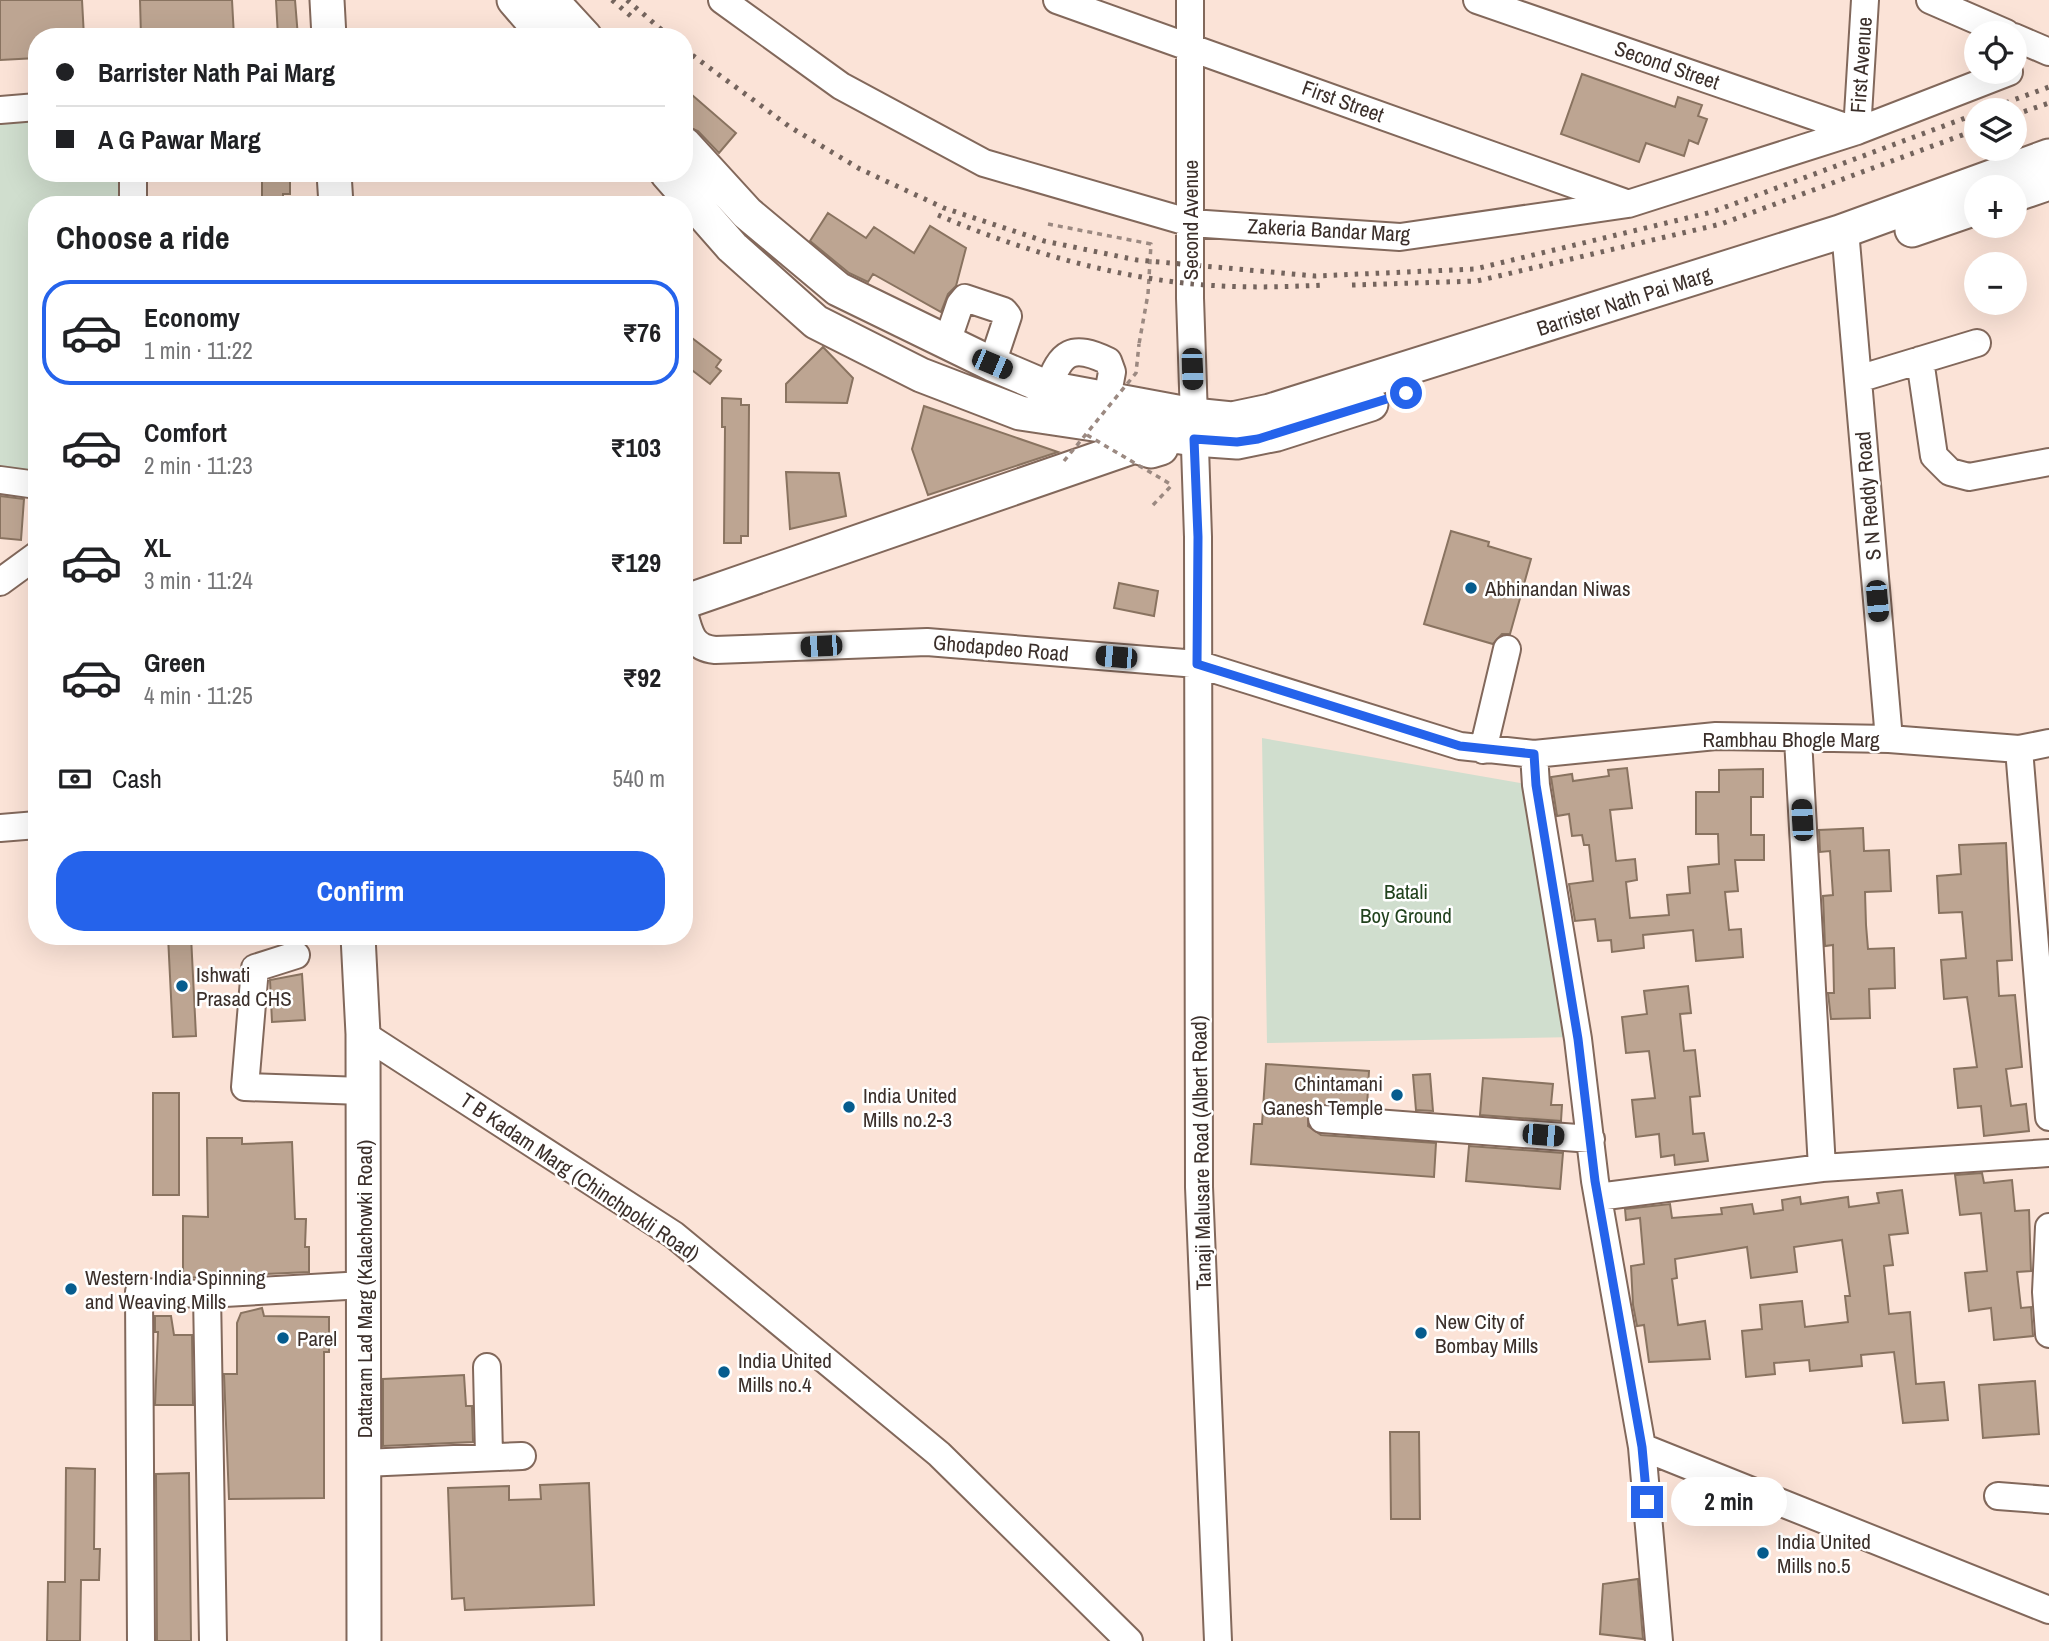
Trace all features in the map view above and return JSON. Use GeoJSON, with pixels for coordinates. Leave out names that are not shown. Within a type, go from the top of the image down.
{"type":"FeatureCollection","features":[{"type":"Feature","properties":{"kind":"main road"},"geometry":{"type":"LineString","coordinates":[[327,0],[329,28]]}},
{"type":"Feature","properties":{"kind":"main road"},"geometry":{"type":"LineString","coordinates":[[514,0],[538,28]]}},
{"type":"Feature","properties":{"kind":"main road"},"geometry":{"type":"LineString","coordinates":[[551,0],[577,28]]}},
{"type":"Feature","properties":{"kind":"main road"},"geometry":{"type":"LineString","coordinates":[[693,154],[747,213],[838,289],[992,364],[1048,388],[1107,399],[1193,427]]}},
{"type":"Feature","properties":{"kind":"main road","name":"Barrister Nath Pai Marg"},"geometry":{"type":"LineString","coordinates":[[1193,427],[1237,442],[1278,434],[1846,241],[2049,156]]}},
{"type":"Feature","properties":{"kind":"main road"},"geometry":{"type":"LineString","coordinates":[[675,182],[688,196]]}},
{"type":"Feature","properties":{"kind":"main road"},"geometry":{"type":"LineString","coordinates":[[2027,191],[2049,183]]}},
{"type":"Feature","properties":{"kind":"main road"},"geometry":{"type":"LineString","coordinates":[[693,202],[733,247],[816,323],[921,375],[1020,413],[1193,427]]}},
{"type":"Feature","properties":{"kind":"main road","name":"Barrister Nath Pai Marg"},"geometry":{"type":"LineString","coordinates":[[1846,241],[1964,211]]}},
{"type":"Feature","properties":{"kind":"main road","name":"Ghodapdeo Road"},"geometry":{"type":"LineString","coordinates":[[693,609],[1135,446],[1151,451],[1193,427]]}},
{"type":"Feature","properties":{"kind":"main road","name":"Dattaram Lad Marg (Kalachowki Road)"},"geometry":{"type":"LineString","coordinates":[[358,945],[363,1034],[365,1285],[364,1641]]}},
{"type":"Feature","properties":{"kind":"street","name":"Zakeria Bandar Marg"},"geometry":{"type":"LineString","coordinates":[[722,0],[841,86],[984,163],[1191,223],[1400,237],[1628,204],[1857,131],[1978,84]]}},
{"type":"Feature","properties":{"kind":"street","name":"First Street"},"geometry":{"type":"LineString","coordinates":[[1057,0],[1628,204]]}},
{"type":"Feature","properties":{"kind":"street","name":"Second Avenue"},"geometry":{"type":"LineString","coordinates":[[1190,0],[1193,427],[1198,537],[1197,664]]}},
{"type":"Feature","properties":{"kind":"street","name":"Second Street"},"geometry":{"type":"LineString","coordinates":[[1476,0],[1857,131]]}},
{"type":"Feature","properties":{"kind":"street","name":"First Avenue"},"geometry":{"type":"LineString","coordinates":[[1857,131],[1865,0]]}},
{"type":"Feature","properties":{"kind":"street"},"geometry":{"type":"LineString","coordinates":[[1930,0],[1978,21]]}},
{"type":"Feature","properties":{"kind":"street"},"geometry":{"type":"LineString","coordinates":[[2027,43],[2049,54]]}},
{"type":"Feature","properties":{"kind":"street"},"geometry":{"type":"LineString","coordinates":[[2027,63],[2049,54]]}},
{"type":"Feature","properties":{"kind":"street"},"geometry":{"type":"LineString","coordinates":[[0,110],[28,108]]}},
{"type":"Feature","properties":{"kind":"street","name":"S N Reddy Road"},"geometry":{"type":"LineString","coordinates":[[1846,241],[1889,739]]}},
{"type":"Feature","properties":{"kind":"street"},"geometry":{"type":"LineString","coordinates":[[947,342],[960,304],[965,298],[1004,311],[1008,316],[992,364]]}},
{"type":"Feature","properties":{"kind":"street"},"geometry":{"type":"LineString","coordinates":[[1858,379],[1978,343]]}},
{"type":"Feature","properties":{"kind":"street"},"geometry":{"type":"LineString","coordinates":[[1920,360],[1934,456],[1950,472],[1969,477],[2049,462]]}},
{"type":"Feature","properties":{"kind":"street"},"geometry":{"type":"LineString","coordinates":[[0,480],[28,484]]}},
{"type":"Feature","properties":{"kind":"street"},"geometry":{"type":"LineString","coordinates":[[0,582],[28,562]]}},
{"type":"Feature","properties":{"kind":"street","name":"Ghodapdeo Road"},"geometry":{"type":"LineString","coordinates":[[693,635],[696,643],[704,649],[715,650],[928,642],[1197,664],[1460,746],[1534,754]]}},
{"type":"Feature","properties":{"kind":"street"},"geometry":{"type":"LineString","coordinates":[[1483,750],[1507,649]]}},
{"type":"Feature","properties":{"kind":"street","name":"Tanaji Malusare Road (Albert Road)"},"geometry":{"type":"LineString","coordinates":[[1197,664],[1199,1186],[1218,1641]]}},
{"type":"Feature","properties":{"kind":"street","name":"Rambhau Bhogle Marg"},"geometry":{"type":"LineString","coordinates":[[1534,754],[1716,736],[1889,739],[2019,748],[2049,743]]}},
{"type":"Feature","properties":{"kind":"street"},"geometry":{"type":"LineString","coordinates":[[1798,739],[1822,1168]]}},
{"type":"Feature","properties":{"kind":"street"},"geometry":{"type":"LineString","coordinates":[[2019,748],[2049,1117]]}},
{"type":"Feature","properties":{"kind":"street"},"geometry":{"type":"LineString","coordinates":[[1534,754],[1598,1197],[1642,1447],[1659,1641]]}},
{"type":"Feature","properties":{"kind":"street"},"geometry":{"type":"LineString","coordinates":[[0,813],[28,811]]}},
{"type":"Feature","properties":{"kind":"street"},"geometry":{"type":"LineString","coordinates":[[0,828],[28,826]]}},
{"type":"Feature","properties":{"kind":"street"},"geometry":{"type":"LineString","coordinates":[[296,955],[255,968],[245,1087],[363,1091]]}},
{"type":"Feature","properties":{"kind":"street","name":"T B Kadam Marg (Chinchpokli Road)"},"geometry":{"type":"LineString","coordinates":[[363,1034],[674,1235],[939,1454],[1129,1641]]}},
{"type":"Feature","properties":{"kind":"street"},"geometry":{"type":"LineString","coordinates":[[1322,1119],[1591,1139]]}},
{"type":"Feature","properties":{"kind":"street"},"geometry":{"type":"LineString","coordinates":[[1598,1197],[1822,1168],[2049,1153]]}},
{"type":"Feature","properties":{"kind":"street"},"geometry":{"type":"LineString","coordinates":[[2049,1227],[2046,1292],[2049,1334]]}},
{"type":"Feature","properties":{"kind":"street"},"geometry":{"type":"LineString","coordinates":[[141,1641],[139,1292],[207,1294],[365,1285]]}},
{"type":"Feature","properties":{"kind":"street"},"geometry":{"type":"LineString","coordinates":[[207,1294],[213,1641]]}},
{"type":"Feature","properties":{"kind":"street"},"geometry":{"type":"LineString","coordinates":[[487,1367],[489,1456]]}},
{"type":"Feature","properties":{"kind":"street"},"geometry":{"type":"LineString","coordinates":[[1642,1447],[2049,1610]]}},
{"type":"Feature","properties":{"kind":"street"},"geometry":{"type":"LineString","coordinates":[[364,1463],[522,1456]]}},
{"type":"Feature","properties":{"kind":"street"},"geometry":{"type":"LineString","coordinates":[[1998,1496],[2049,1500]]}},
{"type":"Feature","properties":{"kind":"path"},"geometry":{"type":"LineString","coordinates":[[1048,224],[1151,244],[1148,294],[1136,373],[1064,461]]}},
{"type":"Feature","properties":{"kind":"path"},"geometry":{"type":"LineString","coordinates":[[1087,435],[1171,485],[1153,505]]}},
{"type":"Feature","properties":{"kind":"green space"},"geometry":{"type":"Polygon","coordinates":[[[28,108],[28,182],[130,182],[130,196],[28,196],[28,472],[0,470],[0,110],[28,108]]]}},
{"type":"Feature","properties":{"kind":"green space","name":"Batali Boy Ground"},"geometry":{"type":"Polygon","coordinates":[[[1262,738],[1532,785],[1575,1037],[1267,1043],[1262,738]]]}},
{"type":"Feature","properties":{"kind":"building"},"geometry":{"type":"Polygon","coordinates":[[[0,0],[82,0],[84,28],[28,28],[28,58],[0,60],[0,0]]]}},
{"type":"Feature","properties":{"kind":"building"},"geometry":{"type":"Polygon","coordinates":[[[140,0],[232,0],[234,28],[141,28],[140,0]]]}},
{"type":"Feature","properties":{"kind":"building"},"geometry":{"type":"Polygon","coordinates":[[[276,0],[295,0],[297,28],[278,28],[276,0]]]}},
{"type":"Feature","properties":{"kind":"building"},"geometry":{"type":"Polygon","coordinates":[[[1582,74],[1675,107],[1678,97],[1702,105],[1698,116],[1707,119],[1698,144],[1689,140],[1684,156],[1646,143],[1639,162],[1561,134],[1582,74]]]}},
{"type":"Feature","properties":{"kind":"building"},"geometry":{"type":"Polygon","coordinates":[[[693,96],[736,133],[719,153],[693,129],[693,96]]]}},
{"type":"Feature","properties":{"kind":"building"},"geometry":{"type":"Polygon","coordinates":[[[262,182],[290,182],[290,194],[262,196],[262,182]]]}},
{"type":"Feature","properties":{"kind":"building"},"geometry":{"type":"Polygon","coordinates":[[[828,213],[866,238],[874,227],[914,253],[930,226],[966,248],[956,286],[948,294],[941,312],[873,274],[868,282],[849,273],[810,241],[828,213]]]}},
{"type":"Feature","properties":{"kind":"building"},"geometry":{"type":"Polygon","coordinates":[[[693,339],[721,360],[716,367],[721,371],[710,384],[693,371],[693,339]]]}},
{"type":"Feature","properties":{"kind":"building"},"geometry":{"type":"Polygon","coordinates":[[[823,347],[853,378],[847,403],[786,402],[786,384],[823,347]]]}},
{"type":"Feature","properties":{"kind":"building"},"geometry":{"type":"Polygon","coordinates":[[[722,398],[741,399],[741,405],[749,405],[748,536],[741,536],[741,543],[724,543],[725,427],[722,427],[722,398]]]}},
{"type":"Feature","properties":{"kind":"building"},"geometry":{"type":"Polygon","coordinates":[[[924,406],[1058,452],[928,495],[912,449],[924,406]]]}},
{"type":"Feature","properties":{"kind":"building"},"geometry":{"type":"Polygon","coordinates":[[[786,472],[839,473],[846,516],[790,529],[786,472]]]}},
{"type":"Feature","properties":{"kind":"building"},"geometry":{"type":"Polygon","coordinates":[[[0,496],[24,499],[21,540],[0,538],[0,496]]]}},
{"type":"Feature","properties":{"kind":"building","name":"Abhinandan Niwas"},"geometry":{"type":"Polygon","coordinates":[[[1451,531],[1489,542],[1488,546],[1531,559],[1510,634],[1502,634],[1493,644],[1424,624],[1451,531]]]}},
{"type":"Feature","properties":{"kind":"building"},"geometry":{"type":"Polygon","coordinates":[[[1119,583],[1158,591],[1154,616],[1114,608],[1119,583]]]}},
{"type":"Feature","properties":{"kind":"building"},"geometry":{"type":"Polygon","coordinates":[[[1627,768],[1632,808],[1610,810],[1616,861],[1635,859],[1637,880],[1626,882],[1630,918],[1669,915],[1667,895],[1690,893],[1688,867],[1719,864],[1718,834],[1696,834],[1696,792],[1719,792],[1719,770],[1763,769],[1763,797],[1751,797],[1751,835],[1764,835],[1764,860],[1735,860],[1738,891],[1725,892],[1729,930],[1741,929],[1743,957],[1696,961],[1693,930],[1643,935],[1644,948],[1612,952],[1611,940],[1598,941],[1595,919],[1575,921],[1569,884],[1593,881],[1589,845],[1584,845],[1582,835],[1572,836],[1569,814],[1557,816],[1551,777],[1572,774],[1573,781],[1609,776],[1608,770],[1627,768]]]}},
{"type":"Feature","properties":{"kind":"building"},"geometry":{"type":"Polygon","coordinates":[[[1863,828],[1864,851],[1889,850],[1891,891],[1865,892],[1866,925],[1868,949],[1894,948],[1895,988],[1869,989],[1870,1018],[1831,1019],[1828,993],[1834,993],[1833,945],[1825,946],[1823,896],[1833,895],[1830,851],[1820,852],[1819,830],[1863,828]]]}},
{"type":"Feature","properties":{"kind":"building"},"geometry":{"type":"Polygon","coordinates":[[[2006,843],[2012,960],[1997,961],[1999,996],[2015,995],[2022,1067],[2006,1069],[2011,1106],[2026,1104],[2029,1131],[1984,1136],[1981,1106],[1958,1108],[1954,1069],[1977,1067],[1967,997],[1944,999],[1941,960],[1966,958],[1962,912],[1939,913],[1937,876],[1961,874],[1959,845],[2006,843]]]}},
{"type":"Feature","properties":{"kind":"building","name":"Ishwati Prasad CHS"},"geometry":{"type":"Polygon","coordinates":[[[168,945],[191,945],[196,1036],[173,1037],[168,945]]]}},
{"type":"Feature","properties":{"kind":"building"},"geometry":{"type":"Polygon","coordinates":[[[302,974],[305,1020],[272,1022],[270,980],[302,974]]]}},
{"type":"Feature","properties":{"kind":"building"},"geometry":{"type":"Polygon","coordinates":[[[1688,986],[1691,1013],[1680,1014],[1684,1051],[1695,1050],[1700,1096],[1690,1097],[1693,1134],[1704,1133],[1708,1161],[1675,1165],[1674,1155],[1661,1157],[1659,1134],[1636,1137],[1632,1100],[1655,1098],[1649,1051],[1626,1053],[1622,1017],[1647,1014],[1644,991],[1688,986]]]}},
{"type":"Feature","properties":{"kind":"building"},"geometry":{"type":"Polygon","coordinates":[[[1266,1064],[1369,1071],[1367,1107],[1316,1105],[1309,1111],[1308,1126],[1321,1135],[1436,1143],[1434,1177],[1251,1164],[1254,1124],[1262,1124],[1266,1064]]]}},
{"type":"Feature","properties":{"kind":"building"},"geometry":{"type":"Polygon","coordinates":[[[1430,1074],[1433,1111],[1416,1110],[1413,1075],[1430,1074]]]}},
{"type":"Feature","properties":{"kind":"building"},"geometry":{"type":"Polygon","coordinates":[[[1483,1078],[1553,1084],[1551,1105],[1562,1105],[1561,1121],[1480,1115],[1483,1078]]]}},
{"type":"Feature","properties":{"kind":"building"},"geometry":{"type":"Polygon","coordinates":[[[153,1093],[179,1093],[179,1195],[153,1195],[153,1093]]]}},
{"type":"Feature","properties":{"kind":"building"},"geometry":{"type":"Polygon","coordinates":[[[207,1138],[242,1138],[242,1144],[292,1142],[295,1219],[306,1219],[305,1247],[309,1247],[309,1272],[183,1278],[183,1216],[208,1217],[207,1138]]]}},
{"type":"Feature","properties":{"kind":"building"},"geometry":{"type":"Polygon","coordinates":[[[1469,1146],[1563,1153],[1560,1189],[1466,1181],[1469,1146]]]}},
{"type":"Feature","properties":{"kind":"building"},"geometry":{"type":"Polygon","coordinates":[[[1982,1173],[1984,1183],[2012,1180],[2015,1211],[2029,1210],[2031,1271],[2017,1272],[2021,1308],[2031,1307],[2033,1336],[1994,1340],[1991,1308],[1969,1311],[1965,1273],[1987,1271],[1981,1213],[1960,1215],[1955,1175],[1982,1173]]]}},
{"type":"Feature","properties":{"kind":"building"},"geometry":{"type":"Polygon","coordinates":[[[1902,1190],[1908,1233],[1889,1235],[1893,1265],[1884,1266],[1889,1314],[1910,1312],[1916,1384],[1944,1382],[1948,1420],[1903,1423],[1894,1352],[1861,1355],[1862,1366],[1810,1371],[1809,1360],[1774,1363],[1775,1374],[1746,1377],[1742,1331],[1762,1329],[1760,1305],[1802,1301],[1805,1327],[1848,1322],[1845,1296],[1850,1296],[1842,1240],[1794,1247],[1797,1272],[1751,1278],[1747,1247],[1675,1259],[1677,1278],[1672,1279],[1678,1325],[1705,1321],[1710,1359],[1649,1362],[1644,1325],[1637,1326],[1633,1305],[1631,1266],[1644,1264],[1640,1218],[1626,1220],[1625,1209],[1670,1204],[1672,1218],[1722,1214],[1721,1208],[1752,1204],[1754,1214],[1783,1210],[1782,1200],[1800,1197],[1801,1204],[1848,1197],[1849,1207],[1879,1203],[1877,1193],[1902,1190]]]}},
{"type":"Feature","properties":{"kind":"building"},"geometry":{"type":"Polygon","coordinates":[[[262,1308],[264,1316],[329,1317],[329,1352],[324,1352],[324,1498],[229,1499],[224,1374],[237,1374],[237,1323],[241,1313],[262,1308]]]}},
{"type":"Feature","properties":{"kind":"building"},"geometry":{"type":"Polygon","coordinates":[[[155,1316],[171,1316],[174,1335],[192,1335],[193,1405],[155,1405],[158,1332],[155,1332],[155,1316]]]}},
{"type":"Feature","properties":{"kind":"building"},"geometry":{"type":"Polygon","coordinates":[[[464,1375],[466,1406],[472,1406],[473,1442],[383,1446],[383,1379],[464,1375]]]}},
{"type":"Feature","properties":{"kind":"building"},"geometry":{"type":"Polygon","coordinates":[[[2035,1381],[2039,1434],[1983,1438],[1979,1385],[2035,1381]]]}},
{"type":"Feature","properties":{"kind":"building"},"geometry":{"type":"Polygon","coordinates":[[[1390,1432],[1419,1432],[1420,1519],[1391,1519],[1390,1432]]]}},
{"type":"Feature","properties":{"kind":"building"},"geometry":{"type":"Polygon","coordinates":[[[66,1468],[95,1469],[94,1549],[100,1549],[99,1580],[81,1580],[80,1641],[47,1641],[48,1582],[65,1582],[66,1468]]]}},
{"type":"Feature","properties":{"kind":"building"},"geometry":{"type":"Polygon","coordinates":[[[189,1473],[191,1641],[157,1641],[156,1474],[189,1473]]]}},
{"type":"Feature","properties":{"kind":"building"},"geometry":{"type":"Polygon","coordinates":[[[589,1483],[594,1605],[465,1610],[464,1598],[452,1599],[448,1488],[509,1486],[509,1500],[541,1499],[540,1485],[589,1483]]]}},
{"type":"Feature","properties":{"kind":"building"},"geometry":{"type":"Polygon","coordinates":[[[1638,1579],[1643,1639],[1600,1634],[1603,1584],[1638,1579]]]}},
{"type":"Feature","properties":{"kind":"railway"},"geometry":{"type":"LineString","coordinates":[[612,0],[633,18]]}},
{"type":"Feature","properties":{"kind":"railway"},"geometry":{"type":"LineString","coordinates":[[627,0],[660,28]]}},
{"type":"Feature","properties":{"kind":"railway"},"geometry":{"type":"LineString","coordinates":[[693,56],[790,127],[860,169],[944,208],[1044,241],[1137,260],[1315,276],[1475,269],[1712,212],[1964,118]]}},
{"type":"Feature","properties":{"kind":"railway"},"geometry":{"type":"LineString","coordinates":[[2019,98],[2049,87]]}},
{"type":"Feature","properties":{"kind":"railway"},"geometry":{"type":"LineString","coordinates":[[2027,111],[2049,103]]}},
{"type":"Feature","properties":{"kind":"railway"},"geometry":{"type":"LineString","coordinates":[[1352,285],[1477,281],[1721,224],[1964,134]]}},
{"type":"Feature","properties":{"kind":"railway"},"geometry":{"type":"LineString","coordinates":[[938,215],[1035,251],[1138,276],[1221,286],[1324,285]]}},
{"type":"Feature","properties":{"kind":"place","name":"Abhinandan Niwas"},"geometry":{"type":"Point","coordinates":[1471,588]}},
{"type":"Feature","properties":{"kind":"place","name":"Ishwati Prasad CHS"},"geometry":{"type":"Point","coordinates":[182,986]}},
{"type":"Feature","properties":{"kind":"place","name":"Chintamani Ganesh Temple"},"geometry":{"type":"Point","coordinates":[1397,1095]}},
{"type":"Feature","properties":{"kind":"place","name":"India United Mills no.2-3"},"geometry":{"type":"Point","coordinates":[849,1107]}},
{"type":"Feature","properties":{"kind":"place","name":"Western India Spinning and Weaving Mills"},"geometry":{"type":"Point","coordinates":[71,1289]}},
{"type":"Feature","properties":{"kind":"place","name":"New City of Bombay Mills"},"geometry":{"type":"Point","coordinates":[1421,1333]}},
{"type":"Feature","properties":{"kind":"place","name":"Parel"},"geometry":{"type":"Point","coordinates":[283,1338]}},
{"type":"Feature","properties":{"kind":"place","name":"India United Mills no.4"},"geometry":{"type":"Point","coordinates":[724,1372]}},
{"type":"Feature","properties":{"kind":"place","name":"India United Mills no.5"},"geometry":{"type":"Point","coordinates":[1763,1553]}},
{"type":"Feature","properties":{"kind":"route"},"geometry":{"type":"LineString","coordinates":[[1406,393],[1258,439],[1237,442],[1194,439],[1198,537],[1197,664],[1460,746],[1534,754],[1536,785],[1578,1039],[1595,1181],[1616,1287],[1642,1447],[1647,1502]]}}]}
